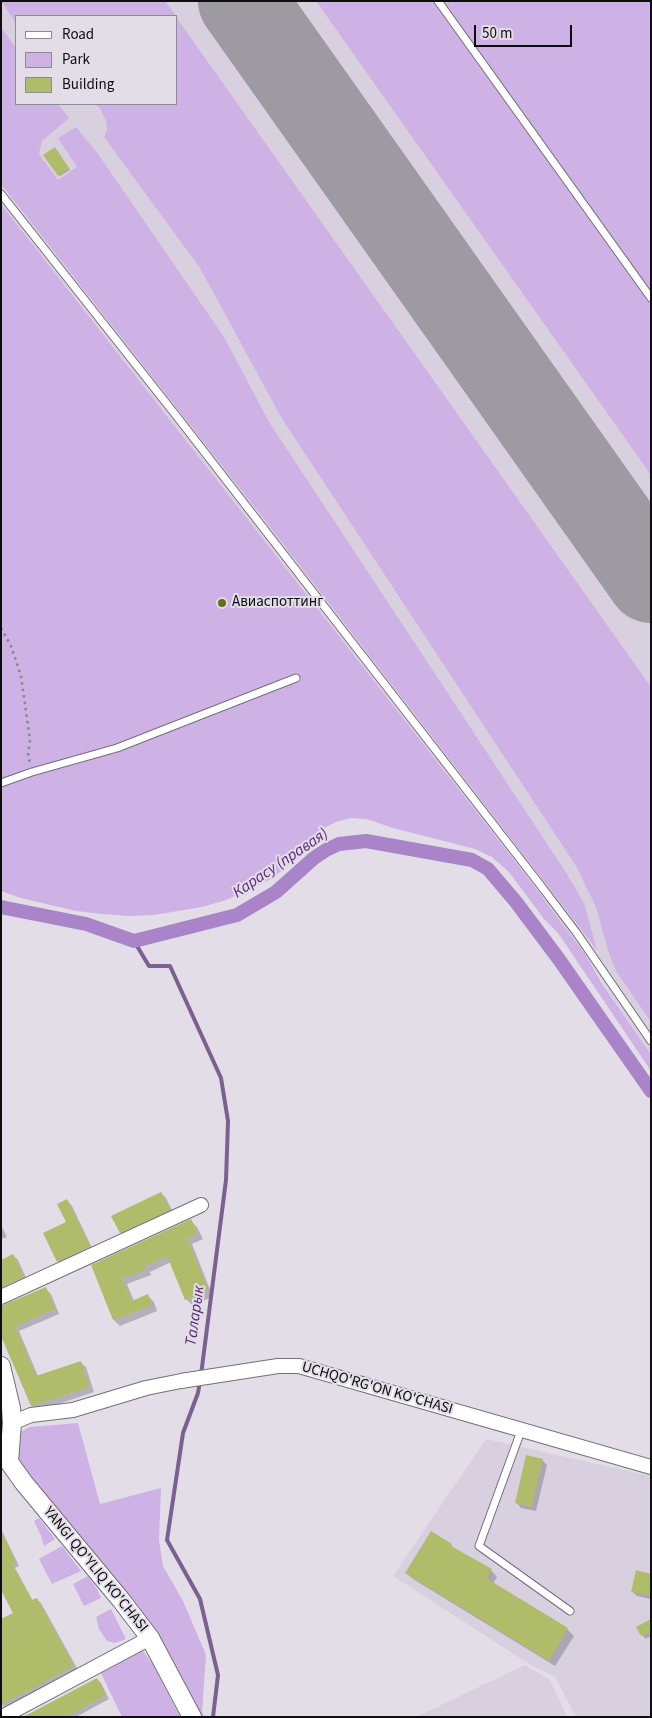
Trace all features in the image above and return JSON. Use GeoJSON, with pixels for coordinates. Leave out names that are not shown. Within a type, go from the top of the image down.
{"type":"FeatureCollection","features":[{"type":"Feature","properties":{"kind":"street"},"geometry":{"type":"LineString","coordinates":[[1,1297],[201,1205]]}},
{"type":"Feature","properties":{"kind":"street"},"geometry":{"type":"LineString","coordinates":[[1,1366],[9,1393],[12,1423]]}},
{"type":"Feature","properties":{"kind":"street","name":"UCHQO'RG'ON KO'CHASI"},"geometry":{"type":"LineString","coordinates":[[12,1423],[31,1415],[73,1410],[146,1388],[181,1381],[284,1366],[307,1367],[651,1467]]}},
{"type":"Feature","properties":{"kind":"street","name":"YANGI QO'YLIQ KO'CHASI"},"geometry":{"type":"LineString","coordinates":[[12,1423],[5,1463],[24,1483],[121,1600],[150,1638],[192,1717]]}},
{"type":"Feature","properties":{"kind":"street"},"geometry":{"type":"LineString","coordinates":[[2,1717],[150,1638]]}},
{"type":"Feature","properties":{"kind":"lane"},"geometry":{"type":"LineString","coordinates":[[438,1],[651,298]]}},
{"type":"Feature","properties":{"kind":"lane"},"geometry":{"type":"LineString","coordinates":[[1,194],[178,418],[538,882],[576,932],[651,1041]]}},
{"type":"Feature","properties":{"kind":"lane"},"geometry":{"type":"LineString","coordinates":[[1,783],[32,772],[117,748],[296,678]]}},
{"type":"Feature","properties":{"kind":"lane"},"geometry":{"type":"LineString","coordinates":[[521,1430],[479,1546],[570,1611]]}},
{"type":"Feature","properties":{"kind":"path"},"geometry":{"type":"LineString","coordinates":[[1,628],[11,646],[21,676],[30,740],[28,756],[32,772]]}},
{"type":"Feature","properties":{"kind":"shaded area"},"geometry":{"type":"Polygon","coordinates":[[[1,1],[651,1],[651,1058],[585,954],[525,874],[1,204],[1,1]]]}},
{"type":"Feature","properties":{"kind":"shaded area"},"geometry":{"type":"Polygon","coordinates":[[[486,1439],[651,1476],[651,1717],[576,1717],[555,1677],[526,1662],[393,1576],[486,1439]]]}},
{"type":"Feature","properties":{"kind":"shaded area"},"geometry":{"type":"Polygon","coordinates":[[[525,1665],[550,1680],[567,1717],[416,1717],[525,1665]]]}},
{"type":"Feature","properties":{"kind":"green space"},"geometry":{"type":"Polygon","coordinates":[[[1,1],[165,1],[175,15],[15,15],[15,22],[1,1]]]}},
{"type":"Feature","properties":{"kind":"green space"},"geometry":{"type":"Polygon","coordinates":[[[316,1],[651,1],[651,475],[316,1]]]}},
{"type":"Feature","properties":{"kind":"green space"},"geometry":{"type":"Polygon","coordinates":[[[178,20],[651,687],[651,1022],[616,971],[609,954],[596,907],[576,866],[281,417],[200,268],[104,137],[107,129],[106,121],[100,108],[96,105],[178,105],[178,20]]]}},
{"type":"Feature","properties":{"kind":"green space"},"geometry":{"type":"Polygon","coordinates":[[[1,28],[15,47],[15,105],[59,105],[69,118],[42,141],[39,154],[58,180],[77,167],[58,138],[76,127],[98,154],[224,337],[269,422],[565,871],[584,903],[597,950],[260,514],[1,184],[1,28]]]}},
{"type":"Feature","properties":{"kind":"green space"},"geometry":{"type":"Polygon","coordinates":[[[1,204],[525,874],[585,954],[601,982],[651,1055],[651,1071],[558,933],[544,919],[509,872],[492,857],[475,849],[393,828],[367,819],[351,818],[324,828],[314,837],[299,857],[271,879],[226,900],[202,907],[154,915],[102,914],[76,911],[21,898],[1,891],[1,204]]]}},
{"type":"Feature","properties":{"kind":"green space"},"geometry":{"type":"Polygon","coordinates":[[[78,1423],[100,1504],[161,1488],[159,1540],[163,1566],[183,1601],[206,1655],[202,1712],[205,1717],[199,1717],[139,1607],[25,1470],[16,1455],[20,1432],[30,1427],[78,1423]]]}},
{"type":"Feature","properties":{"kind":"green space"},"geometry":{"type":"Polygon","coordinates":[[[39,1518],[55,1539],[44,1546],[34,1521],[39,1518]]]}},
{"type":"Feature","properties":{"kind":"green space"},"geometry":{"type":"Polygon","coordinates":[[[62,1546],[81,1571],[52,1584],[39,1559],[62,1546]]]}},
{"type":"Feature","properties":{"kind":"green space"},"geometry":{"type":"Polygon","coordinates":[[[88,1576],[101,1598],[84,1606],[73,1584],[88,1576]]]}},
{"type":"Feature","properties":{"kind":"green space"},"geometry":{"type":"Polygon","coordinates":[[[111,1609],[126,1639],[115,1643],[107,1641],[99,1629],[96,1617],[111,1609]]]}},
{"type":"Feature","properties":{"kind":"green space"},"geometry":{"type":"Polygon","coordinates":[[[141,1648],[153,1665],[180,1717],[122,1717],[99,1669],[141,1648]]]}},
{"type":"Feature","properties":{"kind":"building"},"geometry":{"type":"Polygon","coordinates":[[[55,147],[69,168],[58,176],[43,155],[55,147]]]}},
{"type":"Feature","properties":{"kind":"building"},"geometry":{"type":"Polygon","coordinates":[[[161,1192],[170,1210],[120,1233],[111,1216],[161,1192]]]}},
{"type":"Feature","properties":{"kind":"building"},"geometry":{"type":"Polygon","coordinates":[[[67,1199],[90,1246],[57,1262],[43,1233],[66,1222],[57,1204],[67,1199]]]}},
{"type":"Feature","properties":{"kind":"building"},"geometry":{"type":"Polygon","coordinates":[[[191,1219],[198,1233],[187,1238],[208,1290],[185,1300],[167,1256],[145,1266],[146,1269],[122,1278],[132,1301],[148,1294],[152,1305],[113,1320],[91,1265],[191,1219]]]}},
{"type":"Feature","properties":{"kind":"building"},"geometry":{"type":"Polygon","coordinates":[[[13,1254],[24,1277],[1,1287],[1,1260],[13,1254]]]}},
{"type":"Feature","properties":{"kind":"building"},"geometry":{"type":"Polygon","coordinates":[[[46,1287],[55,1309],[15,1326],[36,1376],[81,1361],[89,1387],[31,1406],[1,1336],[1,1306],[46,1287]]]}},
{"type":"Feature","properties":{"kind":"building"},"geometry":{"type":"Polygon","coordinates":[[[526,1455],[543,1459],[531,1507],[515,1503],[526,1455]]]}},
{"type":"Feature","properties":{"kind":"building"},"geometry":{"type":"Polygon","coordinates":[[[1,1531],[16,1562],[12,1564],[32,1600],[37,1598],[74,1666],[1,1705],[1,1619],[13,1613],[1,1590],[1,1531]]]}},
{"type":"Feature","properties":{"kind":"building"},"geometry":{"type":"Polygon","coordinates":[[[431,1531],[452,1544],[451,1546],[492,1569],[486,1578],[568,1628],[549,1661],[405,1573],[431,1531]]]}},
{"type":"Feature","properties":{"kind":"building"},"geometry":{"type":"Polygon","coordinates":[[[636,1570],[651,1574],[651,1596],[631,1592],[636,1570]]]}},
{"type":"Feature","properties":{"kind":"building"},"geometry":{"type":"Polygon","coordinates":[[[651,1619],[651,1632],[641,1636],[636,1627],[651,1619]]]}},
{"type":"Feature","properties":{"kind":"building"},"geometry":{"type":"Polygon","coordinates":[[[97,1678],[106,1695],[84,1707],[65,1717],[23,1717],[97,1678]]]}},
{"type":"Feature","properties":{"kind":"waterway","name":"Карасу (правая)"},"geometry":{"type":"LineString","coordinates":[[1,907],[86,924],[134,941],[237,915],[276,892],[314,858],[339,844],[366,841],[472,860],[488,869],[516,902],[558,958],[651,1091]]}},
{"type":"Feature","properties":{"kind":"waterway","name":"Таларык"},"geometry":{"type":"LineString","coordinates":[[134,941],[149,966],[170,966],[221,1078],[228,1121],[226,1180],[201,1375]]}},
{"type":"Feature","properties":{"kind":"waterway","name":"Таларык"},"geometry":{"type":"LineString","coordinates":[[200,1381],[198,1393],[183,1433],[167,1540],[200,1599],[218,1675],[213,1717]]}},
{"type":"Feature","properties":{"kind":"runway"},"geometry":{"type":"LineString","coordinates":[[242,1],[651,579]]}},
{"type":"Feature","properties":{"kind":"place","name":"Авиаспоттинг"},"geometry":{"type":"Point","coordinates":[222,603]}}]}
